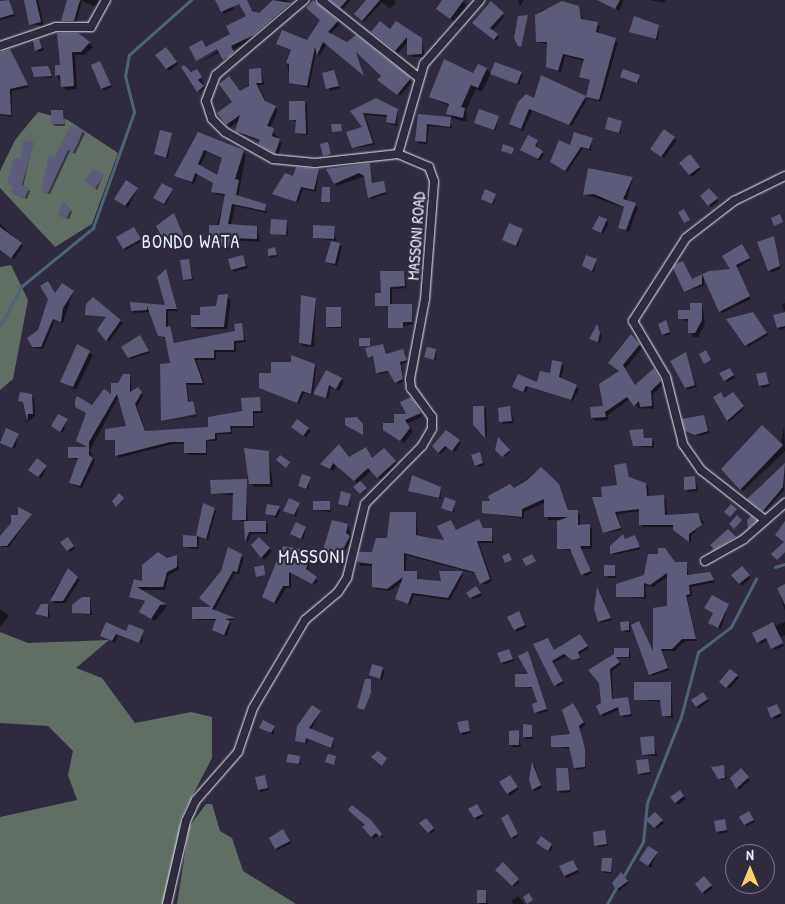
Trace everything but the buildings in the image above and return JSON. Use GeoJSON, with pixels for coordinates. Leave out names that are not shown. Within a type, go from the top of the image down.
{"type":"FeatureCollection","features":[{"type":"Feature","properties":{"kind":"street"},"geometry":{"type":"LineString","coordinates":[[0,46],[56,27],[91,27],[106,0]]}},
{"type":"Feature","properties":{"kind":"street","name":"MASSONI ROAD"},"geometry":{"type":"LineString","coordinates":[[167,904],[186,821],[196,800],[238,752],[253,708],[305,620],[338,592],[347,578],[365,504],[422,446],[432,429],[432,417],[410,388],[425,299],[434,182],[429,167],[398,154],[294,164],[247,146],[212,119],[206,95],[216,75],[304,0]]}},
{"type":"Feature","properties":{"kind":"street"},"geometry":{"type":"LineString","coordinates":[[320,0],[418,78]]}},
{"type":"Feature","properties":{"kind":"street"},"geometry":{"type":"LineString","coordinates":[[398,154],[418,78],[424,64],[480,0]]}},
{"type":"Feature","properties":{"kind":"street"},"geometry":{"type":"LineString","coordinates":[[766,520],[715,483],[683,444],[666,377],[633,321],[686,238],[734,201],[785,176]]}},
{"type":"Feature","properties":{"kind":"street"},"geometry":{"type":"LineString","coordinates":[[705,561],[744,540],[785,503]]}},
{"type":"Feature","properties":{"kind":"green space"},"geometry":{"type":"Polygon","coordinates":[[[38,112],[68,120],[118,153],[92,224],[55,247],[0,188],[0,171],[15,140],[38,112]]]}},
{"type":"Feature","properties":{"kind":"green space"},"geometry":{"type":"Polygon","coordinates":[[[11,265],[28,300],[13,379],[0,390],[0,267],[11,265]]]}},
{"type":"Feature","properties":{"kind":"green space"},"geometry":{"type":"Polygon","coordinates":[[[0,632],[28,643],[109,640],[76,668],[102,678],[135,723],[191,712],[212,717],[212,758],[181,818],[168,904],[0,904],[0,817],[77,800],[68,775],[73,751],[48,726],[0,723],[0,632]]]}},
{"type":"Feature","properties":{"kind":"green space"},"geometry":{"type":"Polygon","coordinates":[[[206,804],[212,804],[220,831],[232,838],[243,871],[296,904],[177,904],[189,827],[206,804]]]}},
{"type":"Feature","properties":{"kind":"waterway"},"geometry":{"type":"LineString","coordinates":[[0,326],[22,286],[93,228],[134,112],[125,77],[129,55],[191,0]]}},
{"type":"Feature","properties":{"kind":"waterway"},"geometry":{"type":"LineString","coordinates":[[775,567],[785,564]]}},
{"type":"Feature","properties":{"kind":"waterway"},"geometry":{"type":"LineString","coordinates":[[623,877],[643,842],[647,803],[681,717],[698,652],[731,627],[756,579]]}},
{"type":"Feature","properties":{"kind":"waterway"},"geometry":{"type":"LineString","coordinates":[[607,904],[616,888]]}},
{"type":"Feature","properties":{"kind":"district","name":"BONDO WATA"},"geometry":{"type":"Point","coordinates":[191,242]}},
{"type":"Feature","properties":{"kind":"district","name":"MASSONI"},"geometry":{"type":"Point","coordinates":[312,557]}}]}
